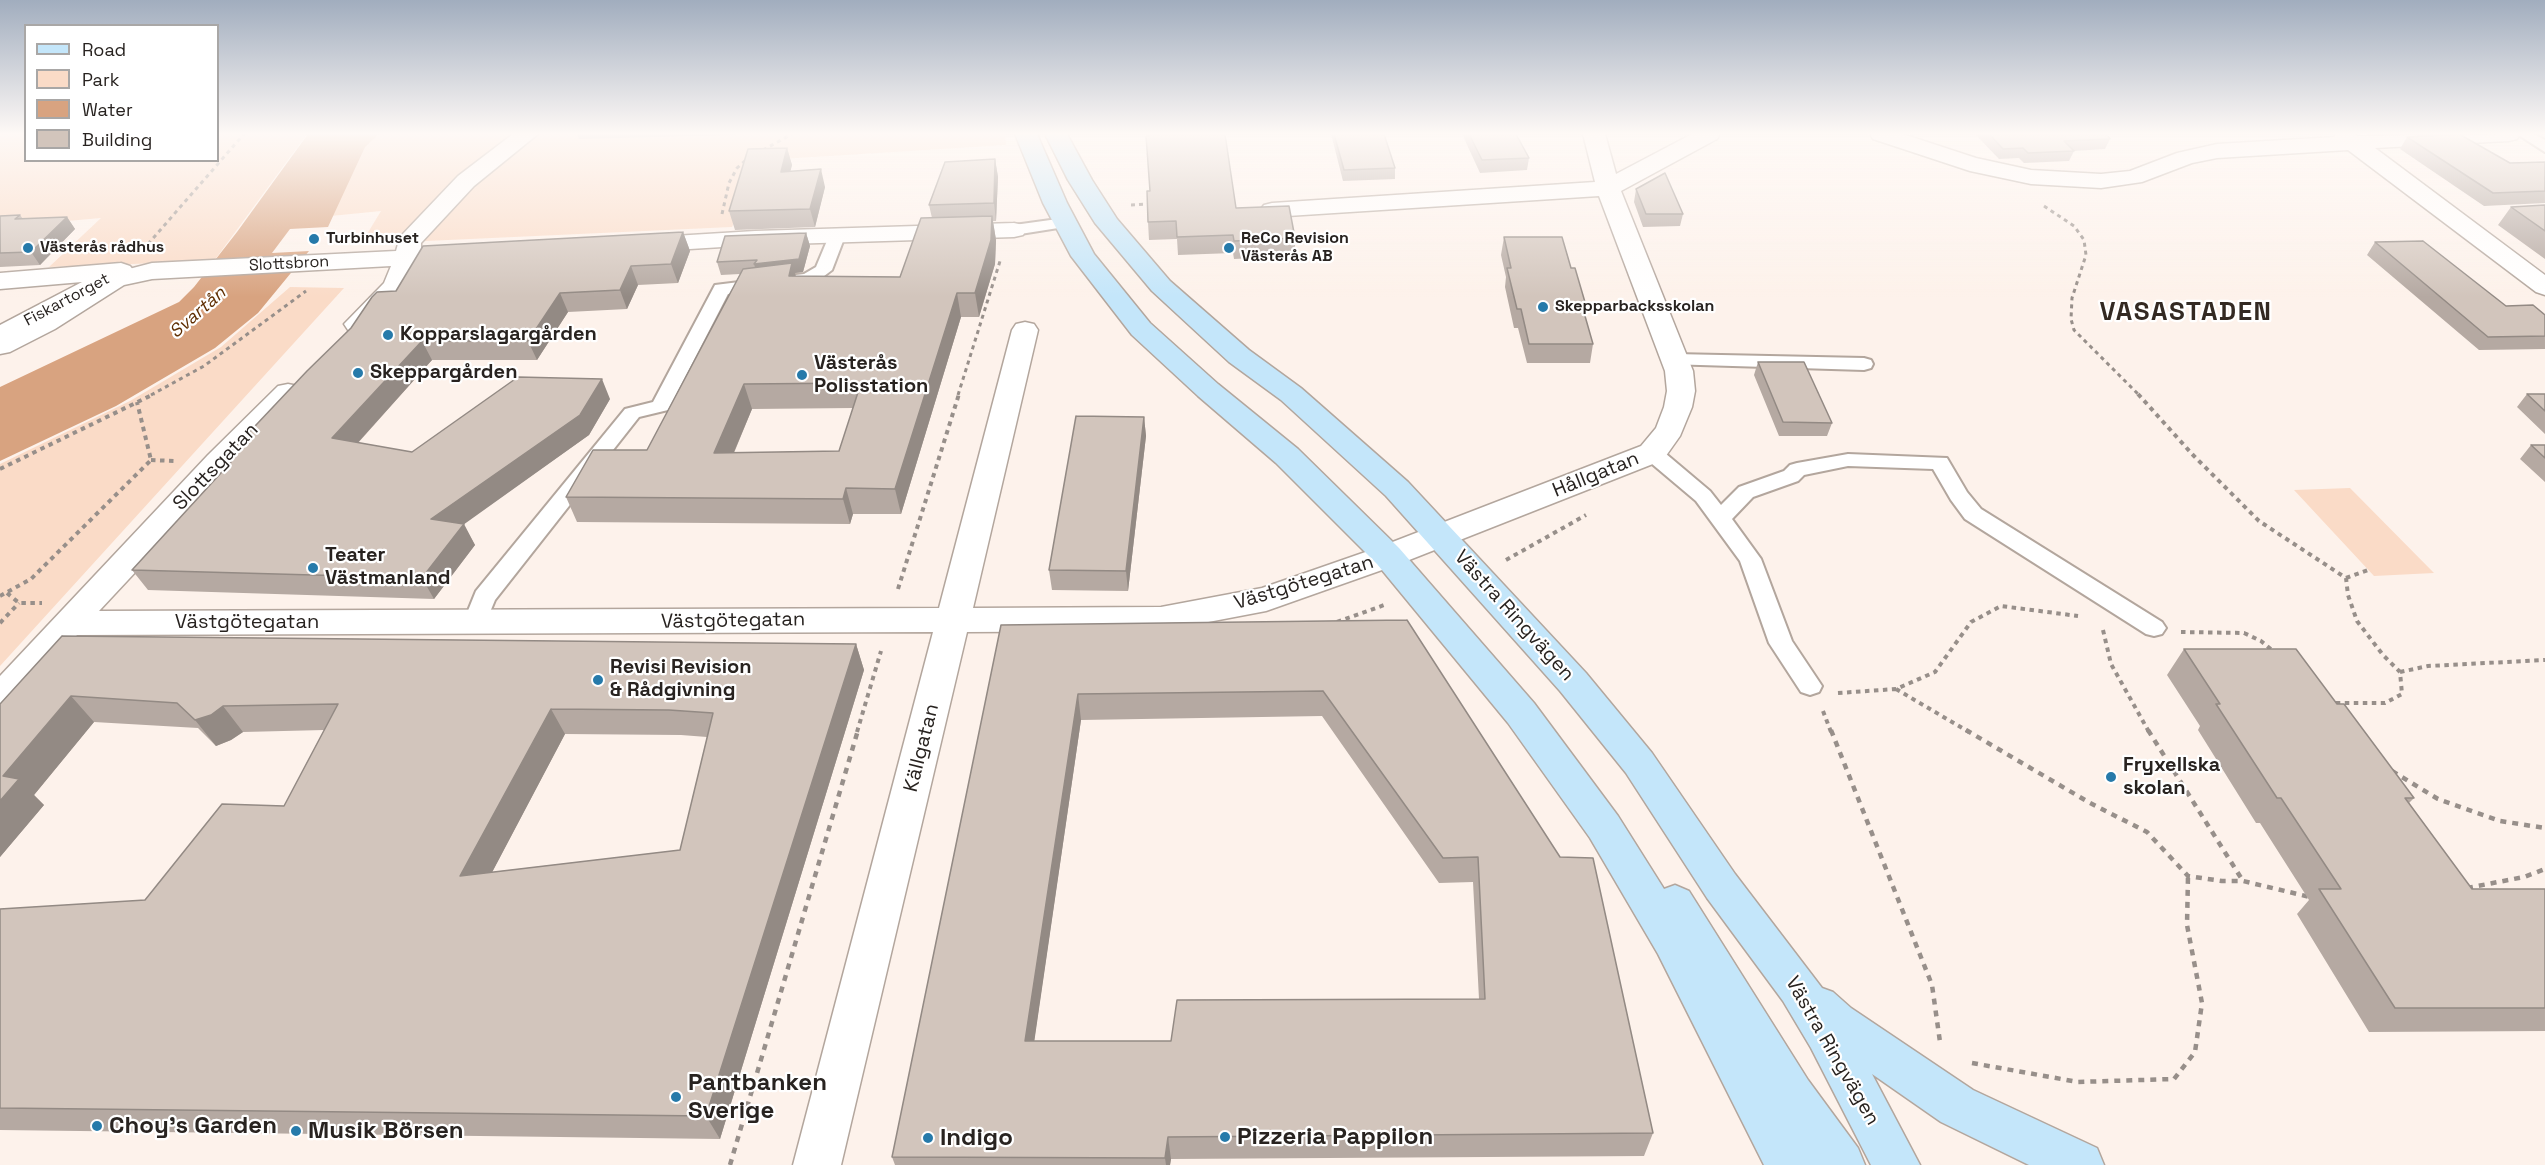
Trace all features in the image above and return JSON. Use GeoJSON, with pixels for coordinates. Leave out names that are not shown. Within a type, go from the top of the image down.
{"type":"FeatureCollection","features":[{"type":"Feature","properties":{"kind":"main road"},"geometry":{"type":"LineString","coordinates":[[1050,188],[1083,256],[1141,329],[1208,390],[1287,456],[1388,556],[1521,713],[1604,827],[1673,941],[1789,1165]]}},
{"type":"Feature","properties":{"kind":"main road","name":"Västra Ringvägen"},"geometry":{"type":"LineString","coordinates":[[1087,188],[1097,207],[1138,261],[1161,286],[1239,356],[1291,394],[1397,489],[1573,682],[1622,742],[1721,886],[1798,987],[1827,1034],[1896,1165]]}},
{"type":"Feature","properties":{"kind":"main road"},"geometry":{"type":"LineString","coordinates":[[1630,871],[1652,872],[1659,877],[1792,1095],[1841,1165]]}},
{"type":"Feature","properties":{"kind":"main road"},"geometry":{"type":"LineString","coordinates":[[1798,987],[1836,1022],[1934,1072],[1957,1106],[2079,1165]]}},
{"type":"Feature","properties":{"kind":"street"},"geometry":{"type":"LineString","coordinates":[[336,345],[395,286],[407,259],[409,242],[459,188]]}},
{"type":"Feature","properties":{"kind":"street"},"geometry":{"type":"LineString","coordinates":[[1272,210],[1602,188]]}},
{"type":"Feature","properties":{"kind":"street","name":"Hållgatan"},"geometry":{"type":"LineString","coordinates":[[1388,556],[1652,453],[1671,430],[1681,391],[1679,372],[1608,188]]}},
{"type":"Feature","properties":{"kind":"street"},"geometry":{"type":"LineString","coordinates":[[2414,188],[2545,287]]}},
{"type":"Feature","properties":{"kind":"street"},"geometry":{"type":"LineString","coordinates":[[619,246],[1014,230]]}},
{"type":"Feature","properties":{"kind":"street","name":"Slottsbron"},"geometry":{"type":"LineString","coordinates":[[108,284],[152,271],[489,254]]}},
{"type":"Feature","properties":{"kind":"street","name":"Fiskartorget"},"geometry":{"type":"LineString","coordinates":[[0,281],[121,271],[0,336]]}},
{"type":"Feature","properties":{"kind":"street","name":"Fiskartorget"},"geometry":{"type":"LineString","coordinates":[[0,346],[46,323],[108,284]]}},
{"type":"Feature","properties":{"kind":"street","name":"Källgatan"},"geometry":{"type":"LineString","coordinates":[[817,1165],[1025,330]]}},
{"type":"Feature","properties":{"kind":"street","name":"Slottsgatan"},"geometry":{"type":"LineString","coordinates":[[0,699],[219,462],[311,370]]}},
{"type":"Feature","properties":{"kind":"street","name":"Västgötegatan"},"geometry":{"type":"LineString","coordinates":[[68,623],[1161,619],[1266,599],[1388,556]]}},
{"type":"Feature","properties":{"kind":"lane"},"geometry":{"type":"LineString","coordinates":[[1014,230],[1065,223]]}},
{"type":"Feature","properties":{"kind":"lane"},"geometry":{"type":"LineString","coordinates":[[475,623],[484,597],[632,413],[661,406],[721,289],[809,279],[823,270],[837,236]]}},
{"type":"Feature","properties":{"kind":"lane"},"geometry":{"type":"LineString","coordinates":[[1674,360],[1864,364]]}},
{"type":"Feature","properties":{"kind":"lane"},"geometry":{"type":"LineString","coordinates":[[1652,453],[1703,496],[1750,558],[1781,643],[1813,690]]}},
{"type":"Feature","properties":{"kind":"lane"},"geometry":{"type":"LineString","coordinates":[[1720,519],[1746,492],[1791,476],[1797,470],[1848,460],[1940,464],[1958,495],[1973,514],[2154,628]]}},
{"type":"Feature","properties":{"kind":"path"},"geometry":{"type":"LineString","coordinates":[[108,284],[195,188]]}},
{"type":"Feature","properties":{"kind":"path"},"geometry":{"type":"LineString","coordinates":[[713,241],[728,188]]}},
{"type":"Feature","properties":{"kind":"path"},"geometry":{"type":"LineString","coordinates":[[2018,188],[2074,226],[2084,240],[2086,255],[2072,298],[2071,319],[2074,330],[2089,347],[2122,376],[2193,455],[2259,521],[2346,578]]}},
{"type":"Feature","properties":{"kind":"path"},"geometry":{"type":"LineString","coordinates":[[1097,207],[1155,204]]}},
{"type":"Feature","properties":{"kind":"path"},"geometry":{"type":"LineString","coordinates":[[730,1165],[882,648],[886,619],[1002,256],[1014,230]]}},
{"type":"Feature","properties":{"kind":"path"},"geometry":{"type":"LineString","coordinates":[[0,469],[137,402],[204,366],[321,280],[356,261]]}},
{"type":"Feature","properties":{"kind":"path"},"geometry":{"type":"LineString","coordinates":[[0,596],[31,579],[151,460],[137,402]]}},
{"type":"Feature","properties":{"kind":"path"},"geometry":{"type":"LineString","coordinates":[[2346,578],[2368,570]]}},
{"type":"Feature","properties":{"kind":"path"},"geometry":{"type":"LineString","coordinates":[[2336,703],[2385,703],[2402,694],[2400,672],[2383,655],[2357,621],[2348,595],[2346,578]]}},
{"type":"Feature","properties":{"kind":"path"},"geometry":{"type":"LineString","coordinates":[[2100,594],[2102,623],[2111,664],[2153,739],[2243,881]]}},
{"type":"Feature","properties":{"kind":"path"},"geometry":{"type":"LineString","coordinates":[[0,623],[19,603]]}},
{"type":"Feature","properties":{"kind":"path"},"geometry":{"type":"LineString","coordinates":[[2102,623],[2081,616],[2001,606],[1971,622],[1935,672],[1896,689],[1813,690],[1932,985],[1934,1072],[2078,1082],[2174,1079],[2196,1052],[2202,1003],[2187,925],[2188,876]]}},
{"type":"Feature","properties":{"kind":"path"},"geometry":{"type":"LineString","coordinates":[[2177,632],[2244,633],[2261,641],[2281,658]]}},
{"type":"Feature","properties":{"kind":"path"},"geometry":{"type":"LineString","coordinates":[[2400,672],[2428,666],[2545,660]]}},
{"type":"Feature","properties":{"kind":"path"},"geometry":{"type":"LineString","coordinates":[[1896,689],[2090,803],[2147,832],[2188,876],[2222,881],[2243,881],[2311,897],[2323,897]]}},
{"type":"Feature","properties":{"kind":"path"},"geometry":{"type":"LineString","coordinates":[[2327,695],[2342,711]]}},
{"type":"Feature","properties":{"kind":"path"},"geometry":{"type":"LineString","coordinates":[[2386,764],[2392,771],[2438,799],[2500,821],[2545,828]]}},
{"type":"Feature","properties":{"kind":"path"},"geometry":{"type":"LineString","coordinates":[[2465,889],[2524,877],[2545,869]]}},
{"type":"Feature","properties":{"kind":"green space"},"geometry":{"type":"Polygon","coordinates":[[[0,188],[267,188],[214,261],[49,267],[101,218],[0,227],[0,188]]]}},
{"type":"Feature","properties":{"kind":"green space"},"geometry":{"type":"Polygon","coordinates":[[[344,188],[756,188],[743,203],[732,227],[361,244],[381,211],[331,216],[344,188]]]}},
{"type":"Feature","properties":{"kind":"green space"},"geometry":{"type":"Polygon","coordinates":[[[290,287],[344,288],[0,666],[0,464],[130,401],[221,347],[290,287]]]}},
{"type":"Feature","properties":{"kind":"green space"},"geometry":{"type":"Polygon","coordinates":[[[2350,488],[2434,573],[2374,576],[2294,490],[2350,488]]]}},
{"type":"Feature","properties":{"kind":"water","name":"Svartån"},"geometry":{"type":"Polygon","coordinates":[[[269,188],[346,188],[328,227],[290,229],[272,253],[309,251],[258,313],[215,348],[116,406],[0,461],[0,387],[179,302],[194,287],[269,188]]]}},
{"type":"Feature","properties":{"kind":"building"},"geometry":{"type":"Polygon","coordinates":[[[736,188],[816,188],[810,209],[729,211],[736,188]]]}},
{"type":"Feature","properties":{"kind":"building"},"geometry":{"type":"Polygon","coordinates":[[[935,188],[994,188],[994,203],[929,205],[935,188]]]}},
{"type":"Feature","properties":{"kind":"building"},"geometry":{"type":"Polygon","coordinates":[[[1150,188],[1233,188],[1236,208],[1289,206],[1295,238],[1234,241],[1233,235],[1177,237],[1176,221],[1148,222],[1147,191],[1150,191],[1150,188]]]}},
{"type":"Feature","properties":{"kind":"building"},"geometry":{"type":"Polygon","coordinates":[[[1672,188],[1683,214],[1646,214],[1636,189],[1672,188]]]}},
{"type":"Feature","properties":{"kind":"building"},"geometry":{"type":"Polygon","coordinates":[[[2486,188],[2545,188],[2545,191],[2493,193],[2486,188]]]}},
{"type":"Feature","properties":{"kind":"building"},"geometry":{"type":"Polygon","coordinates":[[[2545,205],[2545,231],[2511,207],[2545,205]]]}},
{"type":"Feature","properties":{"kind":"building"},"geometry":{"type":"Polygon","coordinates":[[[20,215],[15,219],[67,217],[31,252],[0,253],[0,216],[20,215]]]}},
{"type":"Feature","properties":{"kind":"building"},"geometry":{"type":"Polygon","coordinates":[[[992,216],[991,240],[975,293],[957,293],[895,489],[846,488],[843,499],[566,497],[593,450],[647,450],[743,269],[792,263],[789,276],[900,277],[921,218],[992,216]],[[861,383],[744,384],[714,453],[839,451],[861,383]]]}},
{"type":"Feature","properties":{"kind":"building"},"geometry":{"type":"Polygon","coordinates":[[[683,232],[671,264],[631,266],[620,290],[560,293],[528,341],[422,341],[332,438],[412,452],[518,377],[602,379],[580,415],[431,519],[464,524],[422,578],[132,570],[231,462],[222,461],[351,328],[372,297],[377,292],[396,291],[423,246],[683,232]]]}},
{"type":"Feature","properties":{"kind":"building"},"geometry":{"type":"Polygon","coordinates":[[[806,233],[799,259],[754,264],[757,260],[717,262],[725,236],[806,233]]]}},
{"type":"Feature","properties":{"kind":"building","name":"Skepparbacksskolan"},"geometry":{"type":"Polygon","coordinates":[[[1504,237],[1562,237],[1571,268],[1575,268],[1587,309],[1583,309],[1593,344],[1529,344],[1521,309],[1517,309],[1507,268],[1511,268],[1504,237]]]}},
{"type":"Feature","properties":{"kind":"building"},"geometry":{"type":"Polygon","coordinates":[[[2423,241],[2506,306],[2533,305],[2545,315],[2545,336],[2488,337],[2375,242],[2423,241]]]}},
{"type":"Feature","properties":{"kind":"building"},"geometry":{"type":"Polygon","coordinates":[[[1758,362],[1804,362],[1832,423],[1783,422],[1758,362]]]}},
{"type":"Feature","properties":{"kind":"building"},"geometry":{"type":"Polygon","coordinates":[[[2527,394],[2545,394],[2545,411],[2527,394]]]}},
{"type":"Feature","properties":{"kind":"building"},"geometry":{"type":"Polygon","coordinates":[[[1076,416],[1144,417],[1126,571],[1049,570],[1076,416]]]}},
{"type":"Feature","properties":{"kind":"building"},"geometry":{"type":"Polygon","coordinates":[[[2531,445],[2545,445],[2545,458],[2531,445]]]}},
{"type":"Feature","properties":{"kind":"building"},"geometry":{"type":"Polygon","coordinates":[[[1407,620],[1560,857],[1593,858],[1653,1133],[1168,1137],[1165,1158],[892,1157],[1001,625],[1407,620]],[[1323,691],[1078,694],[1025,1041],[1171,1041],[1177,1000],[1485,999],[1478,857],[1443,858],[1323,691]]]}},
{"type":"Feature","properties":{"kind":"building"},"geometry":{"type":"Polygon","coordinates":[[[62,636],[856,644],[706,1116],[0,1108],[0,909],[145,900],[222,804],[284,806],[338,704],[223,706],[211,715],[195,720],[177,703],[71,696],[3,776],[19,779],[0,801],[0,704],[62,636]],[[551,709],[460,876],[680,850],[713,713],[669,710],[551,709]]]}},
{"type":"Feature","properties":{"kind":"building"},"geometry":{"type":"Polygon","coordinates":[[[2184,649],[2296,649],[2337,704],[2344,704],[2414,798],[2405,798],[2472,889],[2545,889],[2545,1008],[2395,1008],[2319,889],[2341,889],[2281,798],[2277,798],[2216,704],[2220,704],[2184,649]]]}},
{"type":"Feature","properties":{"kind":"place","name":"Turbinhuset"},"geometry":{"type":"Point","coordinates":[314,239]}},
{"type":"Feature","properties":{"kind":"place","name":"Västerås rådhus"},"geometry":{"type":"Point","coordinates":[28,248]}},
{"type":"Feature","properties":{"kind":"place","name":"ReCo Revision Västerås AB"},"geometry":{"type":"Point","coordinates":[1229,248]}},
{"type":"Feature","properties":{"kind":"place","name":"Skepparbacksskolan"},"geometry":{"type":"Point","coordinates":[1543,307]}},
{"type":"Feature","properties":{"kind":"place","name":"Kopparslagargården"},"geometry":{"type":"Point","coordinates":[388,335]}},
{"type":"Feature","properties":{"kind":"place","name":"Skeppargården"},"geometry":{"type":"Point","coordinates":[358,373]}},
{"type":"Feature","properties":{"kind":"place","name":"Västerås Polisstation"},"geometry":{"type":"Point","coordinates":[802,375]}},
{"type":"Feature","properties":{"kind":"place","name":"Teater Västmanland"},"geometry":{"type":"Point","coordinates":[313,568]}},
{"type":"Feature","properties":{"kind":"place","name":"Revisi Revision & Rådgivning"},"geometry":{"type":"Point","coordinates":[598,680]}},
{"type":"Feature","properties":{"kind":"place","name":"Fryxellska skolan"},"geometry":{"type":"Point","coordinates":[2111,777]}},
{"type":"Feature","properties":{"kind":"place","name":"Pantbanken Sverige"},"geometry":{"type":"Point","coordinates":[676,1097]}},
{"type":"Feature","properties":{"kind":"place","name":"Choy's Garden"},"geometry":{"type":"Point","coordinates":[97,1126]}},
{"type":"Feature","properties":{"kind":"place","name":"Musik Börsen"},"geometry":{"type":"Point","coordinates":[296,1131]}},
{"type":"Feature","properties":{"kind":"place","name":"Pizzeria Pappilon"},"geometry":{"type":"Point","coordinates":[1225,1137]}},
{"type":"Feature","properties":{"kind":"place","name":"Indigo"},"geometry":{"type":"Point","coordinates":[928,1138]}},
{"type":"Feature","properties":{"kind":"district","name":"VASASTADEN"},"geometry":{"type":"Point","coordinates":[2186,313]}}]}
